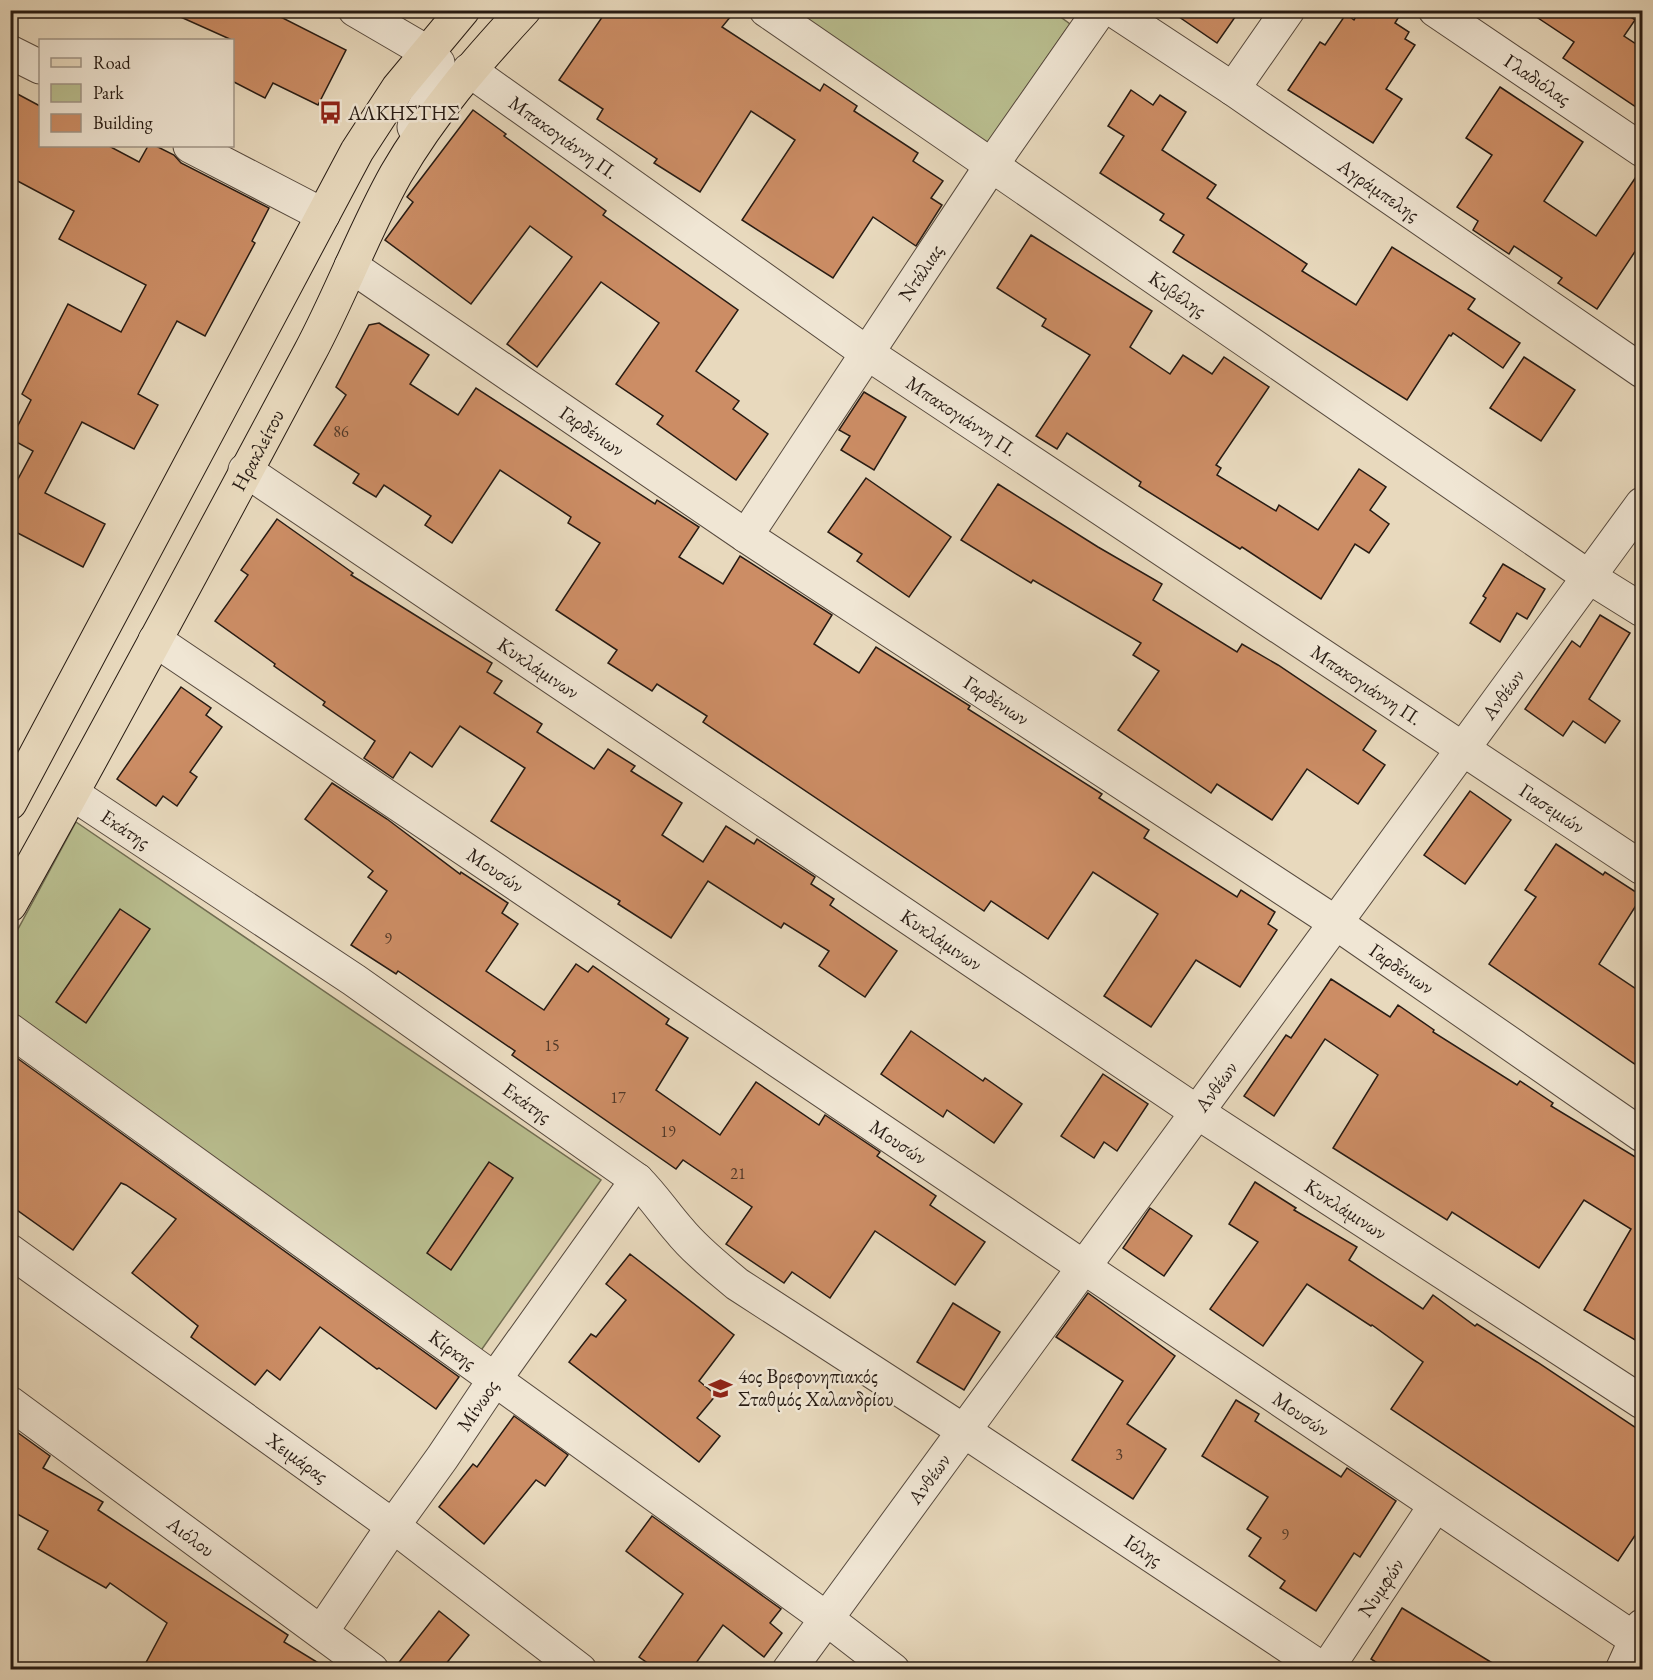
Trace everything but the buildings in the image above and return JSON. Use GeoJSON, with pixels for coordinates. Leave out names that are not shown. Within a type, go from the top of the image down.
{"type":"FeatureCollection","features":[{"type":"Feature","properties":{"kind":"main road"},"geometry":{"type":"LineString","coordinates":[[10,803],[357,151],[398,88],[463,10]]}},
{"type":"Feature","properties":{"kind":"main road","name":"Ηρακλείτου"},"geometry":{"type":"LineString","coordinates":[[10,905],[73,794],[312,349],[396,174],[436,112],[469,70],[524,10]]}},
{"type":"Feature","properties":{"kind":"street"},"geometry":{"type":"LineString","coordinates":[[355,10],[427,52],[438,63],[440,77],[403,147],[387,192]]}},
{"type":"Feature","properties":{"kind":"street","name":"Κυβέλης"},"geometry":{"type":"LineString","coordinates":[[766,10],[1589,577],[1642,610]]}},
{"type":"Feature","properties":{"kind":"street","name":"Ντάλιας"},"geometry":{"type":"LineString","coordinates":[[746,536],[990,166],[1100,10]]}},
{"type":"Feature","properties":{"kind":"street","name":"Αγράμπελης"},"geometry":{"type":"LineString","coordinates":[[1113,10],[1233,89],[1642,371]]}},
{"type":"Feature","properties":{"kind":"street"},"geometry":{"type":"LineString","coordinates":[[1233,89],[1288,10]]}},
{"type":"Feature","properties":{"kind":"street","name":"Γλαδιόλας"},"geometry":{"type":"LineString","coordinates":[[1435,10],[1642,150]]}},
{"type":"Feature","properties":{"kind":"street"},"geometry":{"type":"LineString","coordinates":[[10,52],[39,67]]}},
{"type":"Feature","properties":{"kind":"street","name":"Μπακογιάννη Π."},"geometry":{"type":"LineString","coordinates":[[469,70],[867,353],[1463,748]]}},
{"type":"Feature","properties":{"kind":"street"},"geometry":{"type":"LineString","coordinates":[[192,147],[323,215]]}},
{"type":"Feature","properties":{"kind":"street","name":"Γαρδένιων"},"geometry":{"type":"LineString","coordinates":[[351,266],[746,536],[1336,923],[1642,1135]]}},
{"type":"Feature","properties":{"kind":"street","name":"Κυκλάμινων"},"geometry":{"type":"LineString","coordinates":[[245,470],[1197,1112],[1642,1402]]}},
{"type":"Feature","properties":{"kind":"street","name":"Ανθέων"},"geometry":{"type":"LineString","coordinates":[[789,1670],[1642,504]]}},
{"type":"Feature","properties":{"kind":"street","name":"Μουσών"},"geometry":{"type":"LineString","coordinates":[[155,640],[1084,1266],[1435,1506],[1640,1637]]}},
{"type":"Feature","properties":{"kind":"street","name":"Γιασεμιών"},"geometry":{"type":"LineString","coordinates":[[1463,748],[1642,868]]}},
{"type":"Feature","properties":{"kind":"street","name":"Εκάτης"},"geometry":{"type":"LineString","coordinates":[[73,794],[354,980],[637,1180],[655,1198],[679,1231],[737,1284],[964,1431]]}},
{"type":"Feature","properties":{"kind":"street","name":"Κίρκης"},"geometry":{"type":"LineString","coordinates":[[10,1030],[827,1618],[893,1670]]}},
{"type":"Feature","properties":{"kind":"street","name":"Μίνωος"},"geometry":{"type":"LineString","coordinates":[[322,1631],[495,1379],[637,1180]]}},
{"type":"Feature","properties":{"kind":"street","name":"Χειμάρας"},"geometry":{"type":"LineString","coordinates":[[10,1251],[393,1526],[580,1670]]}},
{"type":"Feature","properties":{"kind":"street","name":"Αιόλου"},"geometry":{"type":"LineString","coordinates":[[10,1403],[372,1670]]}},
{"type":"Feature","properties":{"kind":"street","name":"Ιόλης"},"geometry":{"type":"LineString","coordinates":[[964,1431],[1325,1670]]}},
{"type":"Feature","properties":{"kind":"street","name":"Νυμφών"},"geometry":{"type":"LineString","coordinates":[[1325,1670],[1435,1506]]}},
{"type":"Feature","properties":{"kind":"street"},"geometry":{"type":"LineString","coordinates":[[1622,1670],[1640,1637]]}},
{"type":"Feature","properties":{"kind":"green space"},"geometry":{"type":"Polygon","coordinates":[[[1051,10],[1070,24],[982,151],[777,11],[1051,10]]]}},
{"type":"Feature","properties":{"kind":"green space"},"geometry":{"type":"Polygon","coordinates":[[[76,822],[601,1180],[475,1359],[11,1025],[11,942],[76,822]]]}},
{"type":"Feature","properties":{"kind":"place","name":"ΑΛΚΗΣΤΗΣ"},"geometry":{"type":"Point","coordinates":[330,113]}},
{"type":"Feature","properties":{"kind":"place","name":"4ος Βρεφονηπιακός Σταθμός Χαλανδρίου"},"geometry":{"type":"Point","coordinates":[720,1388]}}]}
